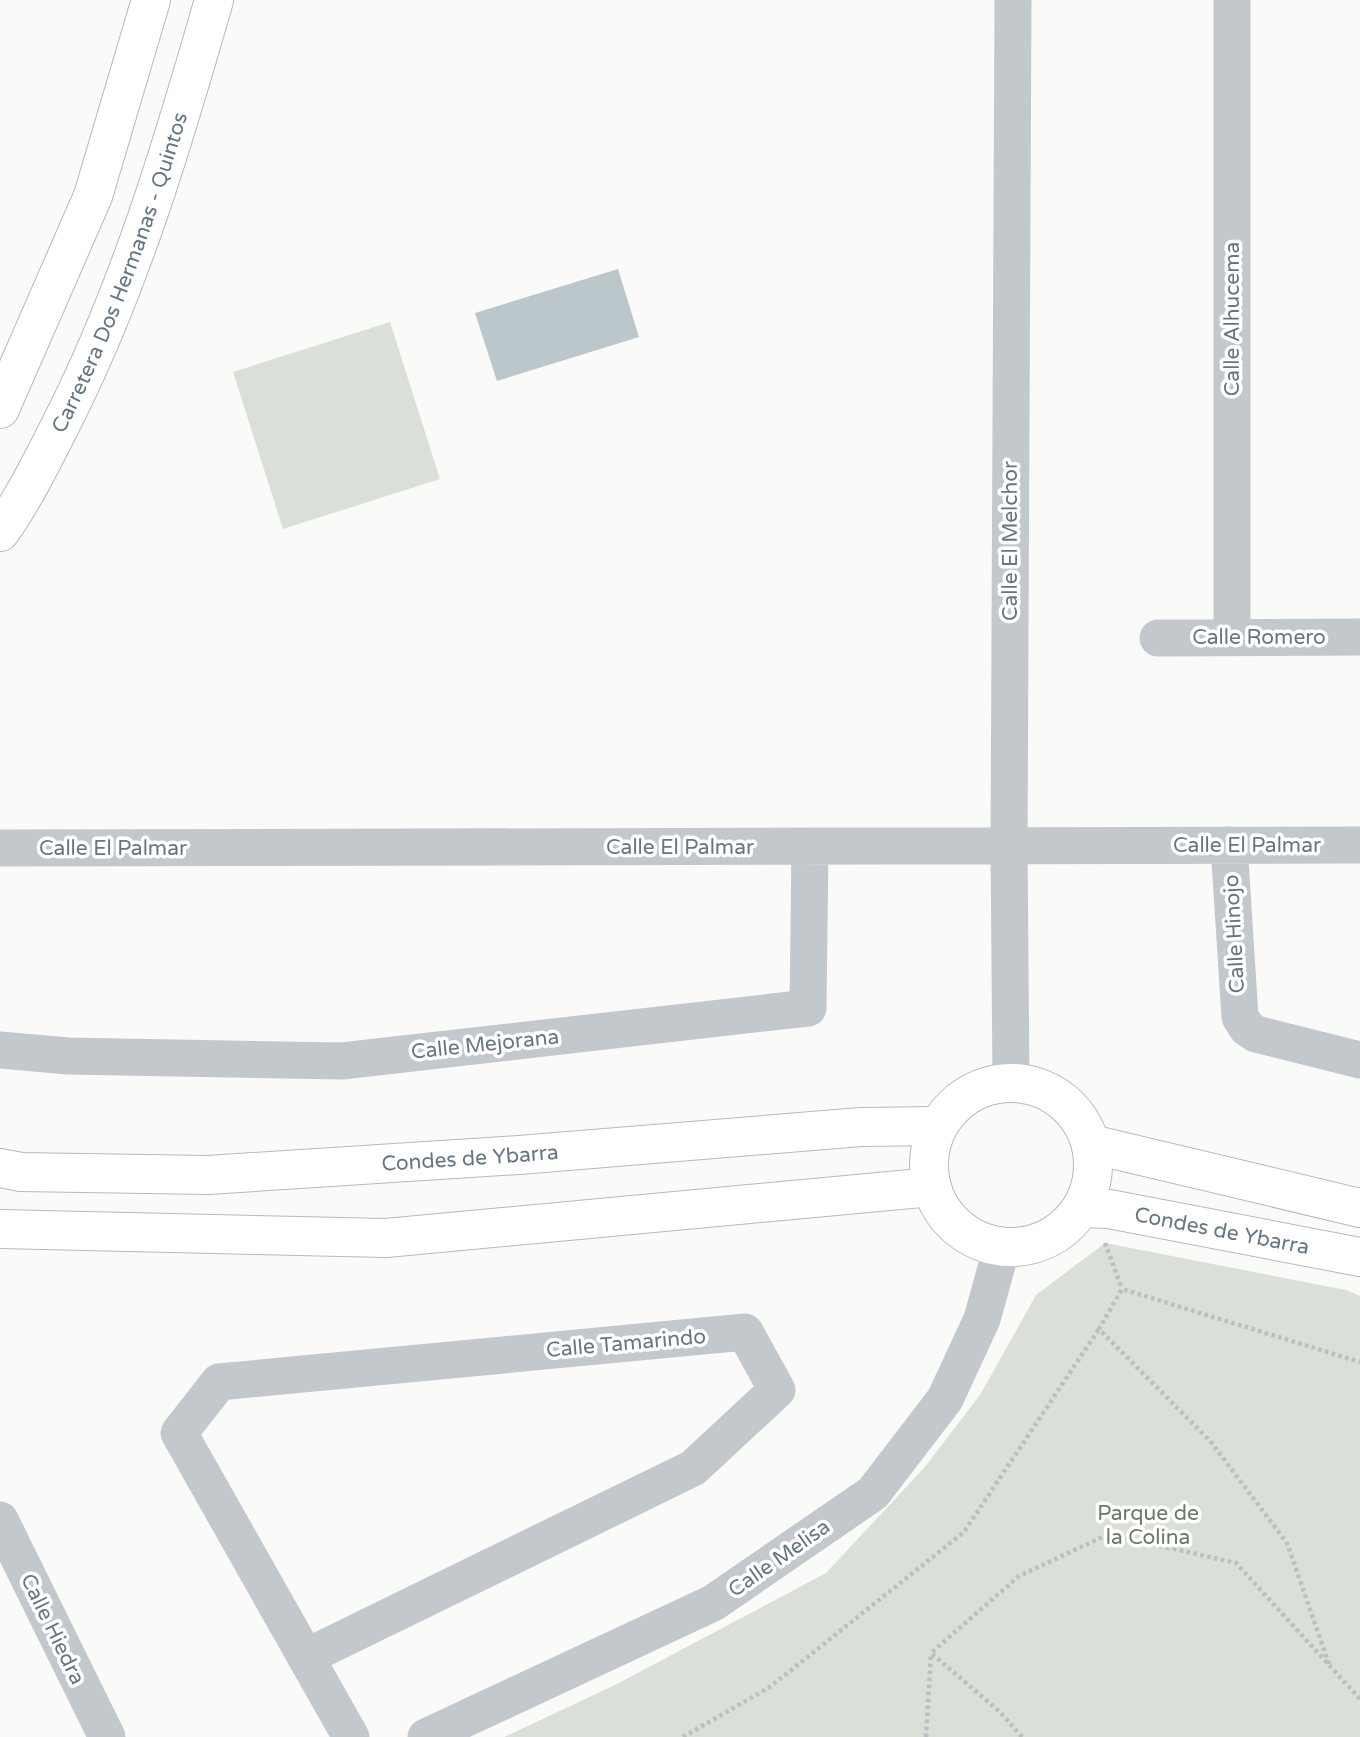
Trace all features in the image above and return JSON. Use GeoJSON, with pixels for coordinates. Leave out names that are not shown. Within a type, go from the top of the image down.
{"type":"FeatureCollection","features":[{"type":"Feature","properties":{"kind":"main road"},"geometry":{"type":"LineString","coordinates":[[0,409],[93,196],[151,0]]}},
{"type":"Feature","properties":{"kind":"main road","name":"Carretera Dos Hermanas - Quintos"},"geometry":{"type":"LineString","coordinates":[[0,532],[18,506],[93,361],[166,167],[214,0]]}},
{"type":"Feature","properties":{"kind":"main road"},"geometry":{"type":"LineString","coordinates":[[1011,1083],[1037,1087],[1062,1100],[1080,1120],[1091,1144],[1094,1166],[1090,1188],[1082,1208],[1070,1223],[1047,1239],[1021,1247],[1002,1247],[978,1241],[958,1228],[942,1210],[932,1187],[930,1156],[938,1126],[951,1108],[969,1094],[989,1086],[1011,1083]]}},
{"type":"Feature","properties":{"kind":"main road","name":"Condes de Ybarra"},"geometry":{"type":"LineString","coordinates":[[0,1168],[21,1172],[208,1175],[519,1155],[861,1127],[938,1126]]}},
{"type":"Feature","properties":{"kind":"main road"},"geometry":{"type":"LineString","coordinates":[[1091,1144],[1360,1208]]}},
{"type":"Feature","properties":{"kind":"main road"},"geometry":{"type":"LineString","coordinates":[[0,1228],[386,1238],[932,1187]]}},
{"type":"Feature","properties":{"kind":"main road","name":"Condes de Ybarra"},"geometry":{"type":"LineString","coordinates":[[1082,1208],[1109,1209],[1360,1257]]}},
{"type":"Feature","properties":{"kind":"street","name":"Calle El Melchor"},"geometry":{"type":"LineString","coordinates":[[1011,1083],[1009,846],[1013,0]]}},
{"type":"Feature","properties":{"kind":"street","name":"Calle Alhucema"},"geometry":{"type":"LineString","coordinates":[[1232,0],[1232,637]]}},
{"type":"Feature","properties":{"kind":"street","name":"Calle Romero"},"geometry":{"type":"LineString","coordinates":[[1158,638],[1360,637]]}},
{"type":"Feature","properties":{"kind":"street","name":"Calle Hinojo"},"geometry":{"type":"LineString","coordinates":[[1229,845],[1240,1017],[1247,1028],[1256,1034],[1360,1060]]}},
{"type":"Feature","properties":{"kind":"street","name":"Calle El Palmar"},"geometry":{"type":"LineString","coordinates":[[0,848],[1360,845]]}},
{"type":"Feature","properties":{"kind":"street","name":"Calle Mejorana"},"geometry":{"type":"LineString","coordinates":[[0,1050],[68,1056],[342,1060],[808,1008],[810,846]]}},
{"type":"Feature","properties":{"kind":"street","name":"Calle Melisa"},"geometry":{"type":"LineString","coordinates":[[426,1737],[713,1603],[873,1493],[945,1399],[982,1319],[1002,1247]]}},
{"type":"Feature","properties":{"kind":"street","name":"Calle Tamarindo"},"geometry":{"type":"LineString","coordinates":[[306,1657],[692,1468],[777,1390],[745,1332],[219,1382],[179,1433],[351,1737]]}},
{"type":"Feature","properties":{"kind":"street","name":"Calle Hiedra"},"geometry":{"type":"LineString","coordinates":[[0,1520],[107,1737]]}},
{"type":"Feature","properties":{"kind":"path"},"geometry":{"type":"LineString","coordinates":[[683,1737],[770,1686],[964,1532],[1100,1329],[1122,1289],[1105,1243]]}},
{"type":"Feature","properties":{"kind":"path"},"geometry":{"type":"LineString","coordinates":[[1122,1289],[1360,1362]]}},
{"type":"Feature","properties":{"kind":"path"},"geometry":{"type":"LineString","coordinates":[[1100,1329],[1211,1442],[1287,1543],[1329,1664]]}},
{"type":"Feature","properties":{"kind":"path"},"geometry":{"type":"LineString","coordinates":[[926,1737],[931,1653],[1019,1576],[1109,1534],[1236,1563],[1360,1699]]}},
{"type":"Feature","properties":{"kind":"path"},"geometry":{"type":"LineString","coordinates":[[931,1653],[1000,1712],[1022,1737]]}},
{"type":"Feature","properties":{"kind":"green space"},"geometry":{"type":"Polygon","coordinates":[[[390,322],[440,479],[283,529],[233,372],[390,322]]]}},
{"type":"Feature","properties":{"kind":"green space","name":"Parque de la Colina"},"geometry":{"type":"Polygon","coordinates":[[[1105,1243],[1346,1290],[1360,1296],[1360,1737],[504,1737],[615,1685],[826,1573],[924,1468],[980,1395],[1036,1295],[1105,1243]]]}},
{"type":"Feature","properties":{"kind":"shaded area"},"geometry":{"type":"Polygon","coordinates":[[[618,269],[639,337],[497,381],[475,313],[618,269]]]}}]}
